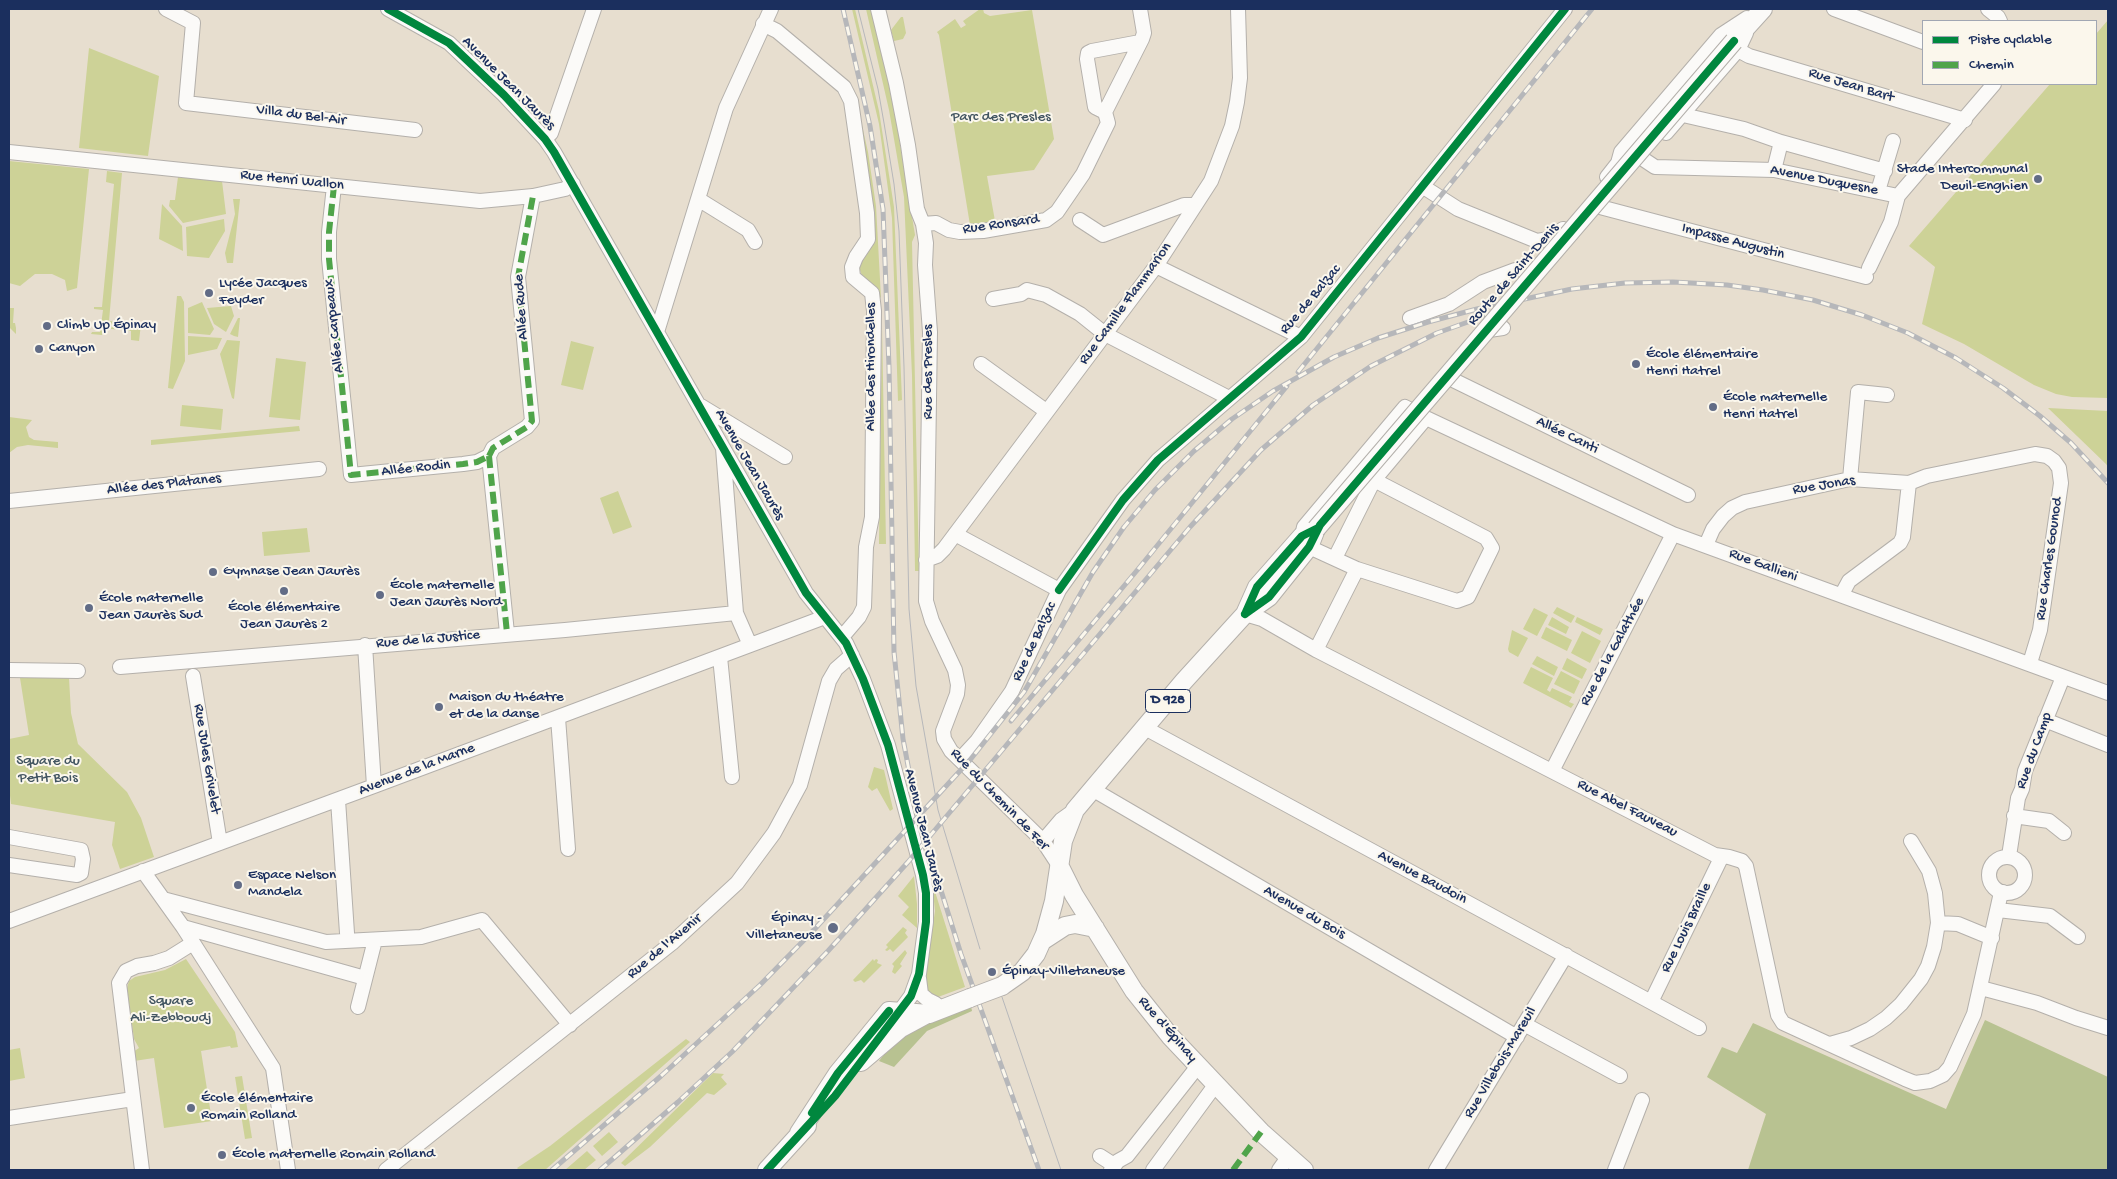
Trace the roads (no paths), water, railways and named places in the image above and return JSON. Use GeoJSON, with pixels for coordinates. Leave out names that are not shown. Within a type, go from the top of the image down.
{"type":"FeatureCollection","features":[{"type":"Feature","properties":{"kind":"main road","name":"Route de Saint-Denis"},"geometry":{"type":"LineString","coordinates":[[1060,867],[1063,840],[1075,810],[1184,681],[1245,614],[1268,597],[1309,537],[1736,45],[1754,14]]}},
{"type":"Feature","properties":{"kind":"main road","name":"Rue d'Épinay"},"geometry":{"type":"LineString","coordinates":[[1060,867],[1134,991],[1170,1036],[1261,1132],[1284,1163],[1304,1170]]}},
{"type":"Feature","properties":{"kind":"main road","name":"D 928"},"geometry":{"type":"LineString","coordinates":[[897,1007],[939,1008],[1002,986],[1022,972],[1036,954],[1050,921],[1060,867]]}},
{"type":"Feature","properties":{"kind":"main road"},"geometry":{"type":"LineString","coordinates":[[1042,941],[1065,926],[1074,924],[1095,928]]}},
{"type":"Feature","properties":{"kind":"main road"},"geometry":{"type":"LineString","coordinates":[[799,1133],[822,1112],[861,1062],[897,1007]]}},
{"type":"Feature","properties":{"kind":"main road"},"geometry":{"type":"LineString","coordinates":[[775,1168],[838,1073],[897,1007]]}},
{"type":"Feature","properties":{"kind":"main road"},"geometry":{"type":"LineString","coordinates":[[861,1062],[901,1028],[939,1008]]}},
{"type":"Feature","properties":{"kind":"street","name":"Villa du Bel-Air"},"geometry":{"type":"LineString","coordinates":[[166,9],[193,23],[186,103],[415,130]]}},
{"type":"Feature","properties":{"kind":"street","name":"Avenue Jean Jaurès"},"geometry":{"type":"LineString","coordinates":[[388,9],[449,43],[504,95],[545,139],[559,158],[572,184],[806,593],[842,637],[852,655],[885,737],[923,875],[927,910],[919,974],[914,990],[897,1007]]}},
{"type":"Feature","properties":{"kind":"street"},"geometry":{"type":"LineString","coordinates":[[545,139],[551,133],[594,9]]}},
{"type":"Feature","properties":{"kind":"street"},"geometry":{"type":"LineString","coordinates":[[657,332],[726,108],[771,9]]}},
{"type":"Feature","properties":{"kind":"street","name":"Rue des Presles"},"geometry":{"type":"LineString","coordinates":[[878,9],[896,83],[917,209],[924,231],[930,332],[926,600],[928,611],[955,670],[958,685],[957,694],[943,730]]}},
{"type":"Feature","properties":{"kind":"street","name":"Rue Ronsard"},"geometry":{"type":"LineString","coordinates":[[924,231],[936,223],[949,230],[960,232],[983,231],[1046,220],[1052,217],[1083,174],[1108,123],[1105,112],[1144,33],[1140,9]]}},
{"type":"Feature","properties":{"kind":"street","name":"Rue Camille Flammarion"},"geometry":{"type":"LineString","coordinates":[[926,560],[936,556],[955,534],[1156,266],[1211,181],[1233,118],[1240,78],[1238,9]]}},
{"type":"Feature","properties":{"kind":"street","name":"Rue de Balzac"},"geometry":{"type":"LineString","coordinates":[[958,758],[964,755],[978,741],[1012,691],[1059,590],[1123,500],[1153,467],[1229,398],[1301,337],[1565,9]]}},
{"type":"Feature","properties":{"kind":"street"},"geometry":{"type":"LineString","coordinates":[[1834,9],[1922,42]]}},
{"type":"Feature","properties":{"kind":"street"},"geometry":{"type":"LineString","coordinates":[[1988,9],[2000,20]]}},
{"type":"Feature","properties":{"kind":"street","name":"Route de Saint-Denis"},"geometry":{"type":"LineString","coordinates":[[1530,267],[1618,163],[1622,152],[1721,35],[1754,14]]}},
{"type":"Feature","properties":{"kind":"street","name":"Allée des Hirondelles"},"geometry":{"type":"LineString","coordinates":[[763,24],[776,30],[844,87],[851,101],[864,193],[868,239],[856,257],[852,268],[854,276],[872,293],[874,311],[872,517],[866,547],[864,607],[859,618],[842,637]]}},
{"type":"Feature","properties":{"kind":"street"},"geometry":{"type":"LineString","coordinates":[[1105,112],[1095,107],[1087,59],[1088,54],[1092,51],[1140,42]]}},
{"type":"Feature","properties":{"kind":"street","name":"Route de Saint-Denis"},"geometry":{"type":"LineString","coordinates":[[1530,267],[1548,267],[1630,171],[1644,159],[1683,115],[1736,45]]}},
{"type":"Feature","properties":{"kind":"street","name":"Rue Jean Bart"},"geometry":{"type":"LineString","coordinates":[[1736,45],[1749,56],[1965,120]]}},
{"type":"Feature","properties":{"kind":"street"},"geometry":{"type":"LineString","coordinates":[[1898,196],[1993,85]]}},
{"type":"Feature","properties":{"kind":"street"},"geometry":{"type":"LineString","coordinates":[[1683,115],[1744,129],[1781,142],[1884,171]]}},
{"type":"Feature","properties":{"kind":"street"},"geometry":{"type":"LineString","coordinates":[[1878,191],[1892,141]]}},
{"type":"Feature","properties":{"kind":"street"},"geometry":{"type":"LineString","coordinates":[[1774,170],[1781,142]]}},
{"type":"Feature","properties":{"kind":"street","name":"Rue Henri Wallon"},"geometry":{"type":"LineString","coordinates":[[9,152],[480,201],[533,196],[565,189],[572,184]]}},
{"type":"Feature","properties":{"kind":"street","name":"Avenue Duquesne"},"geometry":{"type":"LineString","coordinates":[[1644,159],[1655,166],[1774,170],[1898,196],[1891,222],[1868,272]]}},
{"type":"Feature","properties":{"kind":"street","name":"Allée Carpeaux"},"geometry":{"type":"LineString","coordinates":[[334,186],[329,232],[329,259],[350,466]]}},
{"type":"Feature","properties":{"kind":"street"},"geometry":{"type":"LineString","coordinates":[[1422,186],[1458,209],[1537,241],[1549,239],[1563,229]]}},
{"type":"Feature","properties":{"kind":"street","name":"Allée Rude"},"geometry":{"type":"LineString","coordinates":[[489,456],[493,448],[530,425],[532,418],[518,277],[533,196]]}},
{"type":"Feature","properties":{"kind":"street"},"geometry":{"type":"LineString","coordinates":[[698,199],[748,230],[755,242]]}},
{"type":"Feature","properties":{"kind":"street"},"geometry":{"type":"LineString","coordinates":[[1080,220],[1103,235],[1184,205],[1195,205]]}},
{"type":"Feature","properties":{"kind":"street","name":"Impasse Augustin"},"geometry":{"type":"LineString","coordinates":[[1600,207],[1868,272]]}},
{"type":"Feature","properties":{"kind":"street"},"geometry":{"type":"LineString","coordinates":[[1156,266],[1301,337]]}},
{"type":"Feature","properties":{"kind":"street"},"geometry":{"type":"LineString","coordinates":[[1410,318],[1449,304],[1483,282],[1515,270],[1530,267]]}},
{"type":"Feature","properties":{"kind":"street"},"geometry":{"type":"LineString","coordinates":[[993,299],[1020,294],[1027,290],[1046,295],[1080,314],[1105,334],[1229,398]]}},
{"type":"Feature","properties":{"kind":"street","name":"Route de Saint-Denis"},"geometry":{"type":"LineString","coordinates":[[1335,558],[1374,480],[1447,377],[1489,330],[1503,328]]}},
{"type":"Feature","properties":{"kind":"street"},"geometry":{"type":"LineString","coordinates":[[981,364],[1046,411]]}},
{"type":"Feature","properties":{"kind":"street","name":"Allée Canti"},"geometry":{"type":"LineString","coordinates":[[1447,377],[1688,495]]}},
{"type":"Feature","properties":{"kind":"street"},"geometry":{"type":"LineString","coordinates":[[1850,479],[1858,392],[1887,395]]}},
{"type":"Feature","properties":{"kind":"street"},"geometry":{"type":"LineString","coordinates":[[698,404],[785,457]]}},
{"type":"Feature","properties":{"kind":"street","name":"Route de Saint-Denis"},"geometry":{"type":"LineString","coordinates":[[1309,537],[1304,527],[1405,407],[1421,416]]}},
{"type":"Feature","properties":{"kind":"street","name":"Rue Gallieni"},"geometry":{"type":"LineString","coordinates":[[1421,416],[1673,534],[2108,692]]}},
{"type":"Feature","properties":{"kind":"street"},"geometry":{"type":"LineString","coordinates":[[722,445],[736,613],[750,644]]}},
{"type":"Feature","properties":{"kind":"street","name":"Rue Jonas"},"geometry":{"type":"LineString","coordinates":[[1706,545],[1713,529],[1723,516],[1738,505],[1778,494],[1850,479],[1910,483],[1922,478],[2035,454],[2051,458]]}},
{"type":"Feature","properties":{"kind":"street"},"geometry":{"type":"LineString","coordinates":[[489,456],[507,633]]}},
{"type":"Feature","properties":{"kind":"street","name":"Allée Rodin"},"geometry":{"type":"LineString","coordinates":[[350,466],[351,475],[463,464],[477,462],[489,456]]}},
{"type":"Feature","properties":{"kind":"street","name":"Rue Charles Gounod"},"geometry":{"type":"LineString","coordinates":[[2030,663],[2040,630],[2061,482],[2060,468],[2051,458]]}},
{"type":"Feature","properties":{"kind":"street","name":"Allée des Platanes"},"geometry":{"type":"LineString","coordinates":[[9,501],[319,469]]}},
{"type":"Feature","properties":{"kind":"street"},"geometry":{"type":"LineString","coordinates":[[1309,537],[1335,558],[1357,569],[1457,601],[1464,600],[1471,592],[1492,548],[1486,538],[1478,532],[1374,480]]}},
{"type":"Feature","properties":{"kind":"street"},"geometry":{"type":"LineString","coordinates":[[1842,594],[1850,581],[1900,543],[1903,537],[1910,483]]}},
{"type":"Feature","properties":{"kind":"street"},"geometry":{"type":"LineString","coordinates":[[955,534],[1059,590]]}},
{"type":"Feature","properties":{"kind":"street","name":"Rue de la Galathée"},"geometry":{"type":"LineString","coordinates":[[1552,771],[1673,534]]}},
{"type":"Feature","properties":{"kind":"street"},"geometry":{"type":"LineString","coordinates":[[1316,650],[1357,569]]}},
{"type":"Feature","properties":{"kind":"street","name":"Rue de la Justice"},"geometry":{"type":"LineString","coordinates":[[120,667],[507,633],[565,630],[736,613]]}},
{"type":"Feature","properties":{"kind":"street","name":"Rue Abel Fauveau"},"geometry":{"type":"LineString","coordinates":[[1245,614],[1262,619],[1316,650],[1715,854],[1735,858],[1746,866],[1778,1015],[1783,1023],[1905,1079],[1915,1082],[1930,1081],[1942,1075],[1950,1067],[1974,1014],[1981,988]]}},
{"type":"Feature","properties":{"kind":"street","name":"Avenue de la Marne"},"geometry":{"type":"LineString","coordinates":[[9,921],[558,718],[825,616]]}},
{"type":"Feature","properties":{"kind":"street"},"geometry":{"type":"LineString","coordinates":[[365,645],[374,786]]}},
{"type":"Feature","properties":{"kind":"street","name":"Rue de l'Avenir"},"geometry":{"type":"LineString","coordinates":[[386,1170],[672,943],[737,883],[774,833],[800,785],[829,681],[836,669],[852,655]]}},
{"type":"Feature","properties":{"kind":"street"},"geometry":{"type":"LineString","coordinates":[[720,657],[732,777]]}},
{"type":"Feature","properties":{"kind":"street"},"geometry":{"type":"LineString","coordinates":[[9,670],[78,670]]}},
{"type":"Feature","properties":{"kind":"street","name":"Rue Jules Grivelet"},"geometry":{"type":"LineString","coordinates":[[193,676],[220,842]]}},
{"type":"Feature","properties":{"kind":"street","name":"Rue du Camp"},"geometry":{"type":"LineString","coordinates":[[2009,856],[2014,816],[2024,771],[2063,677]]}},
{"type":"Feature","properties":{"kind":"street"},"geometry":{"type":"LineString","coordinates":[[558,718],[568,849]]}},
{"type":"Feature","properties":{"kind":"street"},"geometry":{"type":"LineString","coordinates":[[2045,720],[2108,745]]}},
{"type":"Feature","properties":{"kind":"street","name":"Avenue Baudoin"},"geometry":{"type":"LineString","coordinates":[[1145,728],[1566,956],[1652,1000],[1699,1028]]}},
{"type":"Feature","properties":{"kind":"street","name":"Rue du Chemin de Fer"},"geometry":{"type":"LineString","coordinates":[[943,730],[945,743],[1043,841],[1060,867]]}},
{"type":"Feature","properties":{"kind":"street","name":"Avenue du Bois"},"geometry":{"type":"LineString","coordinates":[[1092,790],[1517,1036]]}},
{"type":"Feature","properties":{"kind":"street"},"geometry":{"type":"LineString","coordinates":[[338,800],[348,933]]}},
{"type":"Feature","properties":{"kind":"street","name":"Route de Saint-Denis"},"geometry":{"type":"LineString","coordinates":[[1043,841],[1061,820],[1075,810]]}},
{"type":"Feature","properties":{"kind":"street"},"geometry":{"type":"LineString","coordinates":[[2014,816],[2049,821],[2064,833]]}},
{"type":"Feature","properties":{"kind":"street"},"geometry":{"type":"LineString","coordinates":[[9,837],[81,850],[83,859],[81,873],[77,875],[9,865]]}},
{"type":"Feature","properties":{"kind":"street"},"geometry":{"type":"LineString","coordinates":[[1830,1044],[1851,1038],[1870,1029],[1886,1018],[1901,1004],[1921,979],[1928,966],[1934,947],[1938,923],[1935,893],[1929,871],[1911,841]]}},
{"type":"Feature","properties":{"kind":"street","name":"Rue Louis Braille"},"geometry":{"type":"LineString","coordinates":[[1652,1000],[1722,856]]}},
{"type":"Feature","properties":{"kind":"street"},"geometry":{"type":"LineString","coordinates":[[2009,856],[2023,865],[2025,876],[2018,889],[2008,893],[2003,892],[1994,887],[1989,877],[1989,872],[1991,866],[1998,858],[2009,856]]}},
{"type":"Feature","properties":{"kind":"street"},"geometry":{"type":"LineString","coordinates":[[143,871],[183,927],[273,1068],[288,1170]]}},
{"type":"Feature","properties":{"kind":"street"},"geometry":{"type":"LineString","coordinates":[[2003,892],[1981,988],[2037,1003],[2108,1028]]}},
{"type":"Feature","properties":{"kind":"street"},"geometry":{"type":"LineString","coordinates":[[163,899],[326,942],[421,937],[482,920],[570,1025]]}},
{"type":"Feature","properties":{"kind":"street"},"geometry":{"type":"LineString","coordinates":[[1998,910],[2050,916],[2078,937]]}},
{"type":"Feature","properties":{"kind":"street"},"geometry":{"type":"LineString","coordinates":[[1938,923],[1958,924],[1992,938]]}},
{"type":"Feature","properties":{"kind":"street"},"geometry":{"type":"LineString","coordinates":[[183,927],[365,978]]}},
{"type":"Feature","properties":{"kind":"street"},"geometry":{"type":"LineString","coordinates":[[358,1007],[374,940]]}},
{"type":"Feature","properties":{"kind":"street"},"geometry":{"type":"LineString","coordinates":[[142,1170],[118,983],[126,971],[137,966],[169,958],[193,943]]}},
{"type":"Feature","properties":{"kind":"street","name":"Avenue Jean Jaurès"},"geometry":{"type":"LineString","coordinates":[[897,1007],[923,951]]}},
{"type":"Feature","properties":{"kind":"street","name":"Rue Villebois-Mareuil"},"geometry":{"type":"LineString","coordinates":[[1436,1170],[1566,956]]}},
{"type":"Feature","properties":{"kind":"street"},"geometry":{"type":"LineString","coordinates":[[919,974],[920,992],[924,998],[939,1008]]}},
{"type":"Feature","properties":{"kind":"street"},"geometry":{"type":"LineString","coordinates":[[1524,1024],[1620,1076]]}},
{"type":"Feature","properties":{"kind":"street"},"geometry":{"type":"LineString","coordinates":[[1100,1156],[1112,1168],[1127,1156],[1198,1066]]}},
{"type":"Feature","properties":{"kind":"street"},"geometry":{"type":"LineString","coordinates":[[1153,1170],[1216,1084]]}},
{"type":"Feature","properties":{"kind":"street"},"geometry":{"type":"LineString","coordinates":[[9,1118],[133,1099]]}},
{"type":"Feature","properties":{"kind":"street"},"geometry":{"type":"LineString","coordinates":[[1614,1170],[1642,1100]]}},
{"type":"Feature","properties":{"kind":"tram line"},"geometry":{"type":"LineString","coordinates":[[858,9],[878,89],[894,184],[899,231],[909,609],[916,686],[938,810],[980,949]]}},
{"type":"Feature","properties":{"kind":"tram line"},"geometry":{"type":"LineString","coordinates":[[1002,997],[1061,1170]]}},
{"type":"Feature","properties":{"kind":"railway"},"geometry":{"type":"LineString","coordinates":[[843,9],[870,126],[883,209],[889,367],[894,652],[903,739],[910,776],[933,865],[961,954],[1039,1170]]}},
{"type":"Feature","properties":{"kind":"railway"},"geometry":{"type":"LineString","coordinates":[[1298,372],[1592,9]]}},
{"type":"Feature","properties":{"kind":"railway"},"geometry":{"type":"LineString","coordinates":[[552,1170],[661,1076],[760,985],[811,933],[970,760],[1024,692],[1093,572],[1124,527],[1155,490],[1194,451],[1232,419],[1273,391],[1334,357],[1378,338],[1428,322],[1477,309],[1572,289],[1625,283],[1673,282],[1727,285],[1763,290],[1813,300],[1862,315],[1908,333],[1956,358],[2003,388],[2040,416],[2071,443],[2108,483]]}},
{"type":"Feature","properties":{"kind":"railway"},"geometry":{"type":"LineString","coordinates":[[600,1170],[732,1052],[828,951],[908,862],[1190,527],[1261,450],[1313,405],[1371,366],[1437,333],[1499,311]]}},
{"type":"Feature","properties":{"kind":"railway"},"geometry":{"type":"LineString","coordinates":[[1011,721],[1139,568],[1287,386]]}},
{"type":"Feature","properties":{"kind":"place","name":"Stade Intercommunal Deuil-Enghien"},"geometry":{"type":"Point","coordinates":[2038,179]}},
{"type":"Feature","properties":{"kind":"place","name":"Lycée Jacques Feyder"},"geometry":{"type":"Point","coordinates":[209,293]}},
{"type":"Feature","properties":{"kind":"place","name":"Climb Up Épinay"},"geometry":{"type":"Point","coordinates":[47,326]}},
{"type":"Feature","properties":{"kind":"place","name":"Canyon"},"geometry":{"type":"Point","coordinates":[39,349]}},
{"type":"Feature","properties":{"kind":"place","name":"École élémentaire Henri Hatrel"},"geometry":{"type":"Point","coordinates":[1636,364]}},
{"type":"Feature","properties":{"kind":"place","name":"École maternelle Henri Hatrel"},"geometry":{"type":"Point","coordinates":[1713,407]}},
{"type":"Feature","properties":{"kind":"place","name":"Gymnase Jean Jaurès"},"geometry":{"type":"Point","coordinates":[213,572]}},
{"type":"Feature","properties":{"kind":"place","name":"École élémentaire Jean Jaurès 2"},"geometry":{"type":"Point","coordinates":[284,591]}},
{"type":"Feature","properties":{"kind":"place","name":"École maternelle Jean Jaurès Nord"},"geometry":{"type":"Point","coordinates":[380,595]}},
{"type":"Feature","properties":{"kind":"place","name":"École maternelle Jean Jaurès Sud"},"geometry":{"type":"Point","coordinates":[89,608]}},
{"type":"Feature","properties":{"kind":"place","name":"Maison du théatre et de la danse"},"geometry":{"type":"Point","coordinates":[439,707]}},
{"type":"Feature","properties":{"kind":"place","name":"Espace Nelson Mandela"},"geometry":{"type":"Point","coordinates":[238,885]}},
{"type":"Feature","properties":{"kind":"place","name":"Épinay - Villetaneuse"},"geometry":{"type":"Point","coordinates":[833,928]}},
{"type":"Feature","properties":{"kind":"place","name":"Épinay-Villetaneuse"},"geometry":{"type":"Point","coordinates":[992,972]}},
{"type":"Feature","properties":{"kind":"place","name":"École élémentaire Romain Rolland"},"geometry":{"type":"Point","coordinates":[191,1108]}},
{"type":"Feature","properties":{"kind":"place","name":"École maternelle Romain Rolland"},"geometry":{"type":"Point","coordinates":[222,1155]}},
{"type":"Feature","properties":{"kind":"park label","name":"Parc des Presles"},"geometry":{"type":"Point","coordinates":[1001,118]}},
{"type":"Feature","properties":{"kind":"park label","name":"Square du Petit Bois"},"geometry":{"type":"Point","coordinates":[48,770]}},
{"type":"Feature","properties":{"kind":"park label","name":"Square Ali-Zebboudj"},"geometry":{"type":"Point","coordinates":[171,1010]}}]}
